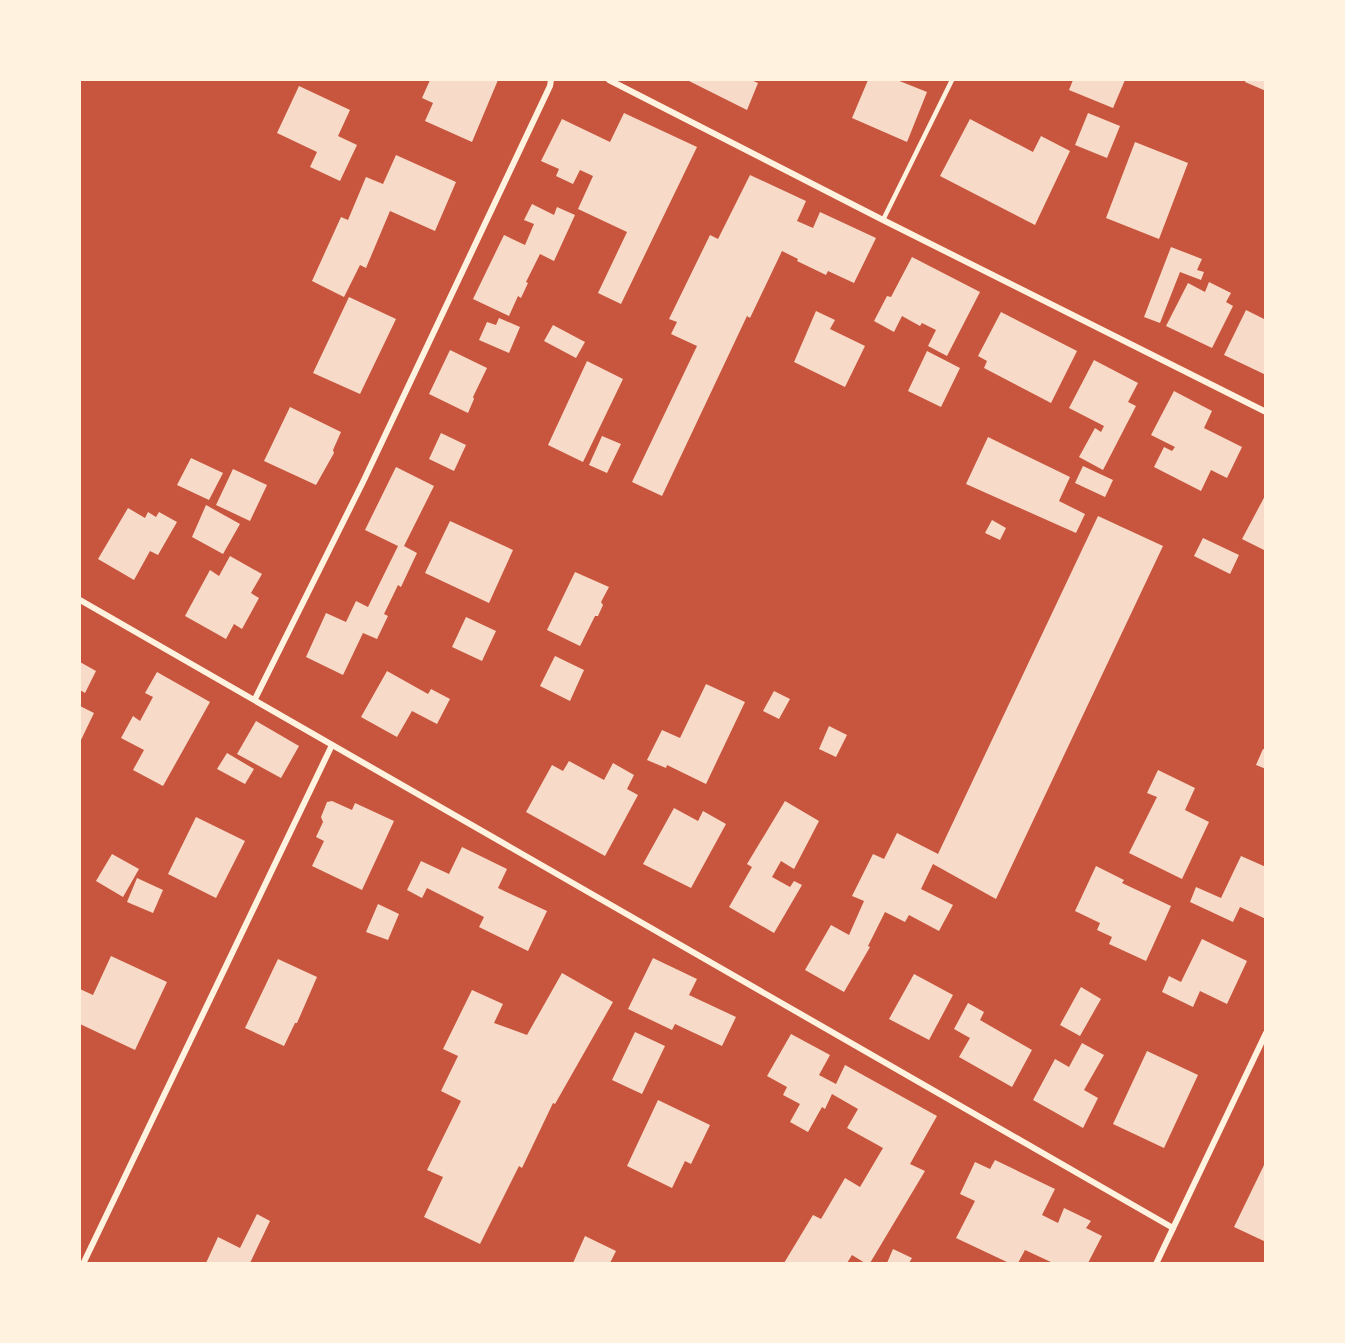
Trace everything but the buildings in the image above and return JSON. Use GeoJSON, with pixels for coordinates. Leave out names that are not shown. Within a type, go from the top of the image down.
{"type":"FeatureCollection","features":[{"type":"Feature","properties":{"kind":"street"},"geometry":{"type":"LineString","coordinates":[[255,699],[363,482],[551,80]]}},
{"type":"Feature","properties":{"kind":"street"},"geometry":{"type":"LineString","coordinates":[[609,80],[1266,412]]}},
{"type":"Feature","properties":{"kind":"street"},"geometry":{"type":"LineString","coordinates":[[80,600],[1173,1228]]}},
{"type":"Feature","properties":{"kind":"street"},"geometry":{"type":"LineString","coordinates":[[83,1263],[332,745]]}},
{"type":"Feature","properties":{"kind":"street"},"geometry":{"type":"LineString","coordinates":[[1156,1263],[1266,1033]]}},
{"type":"Feature","properties":{"kind":"lane"},"geometry":{"type":"LineString","coordinates":[[883,220],[952,80]]}}]}
